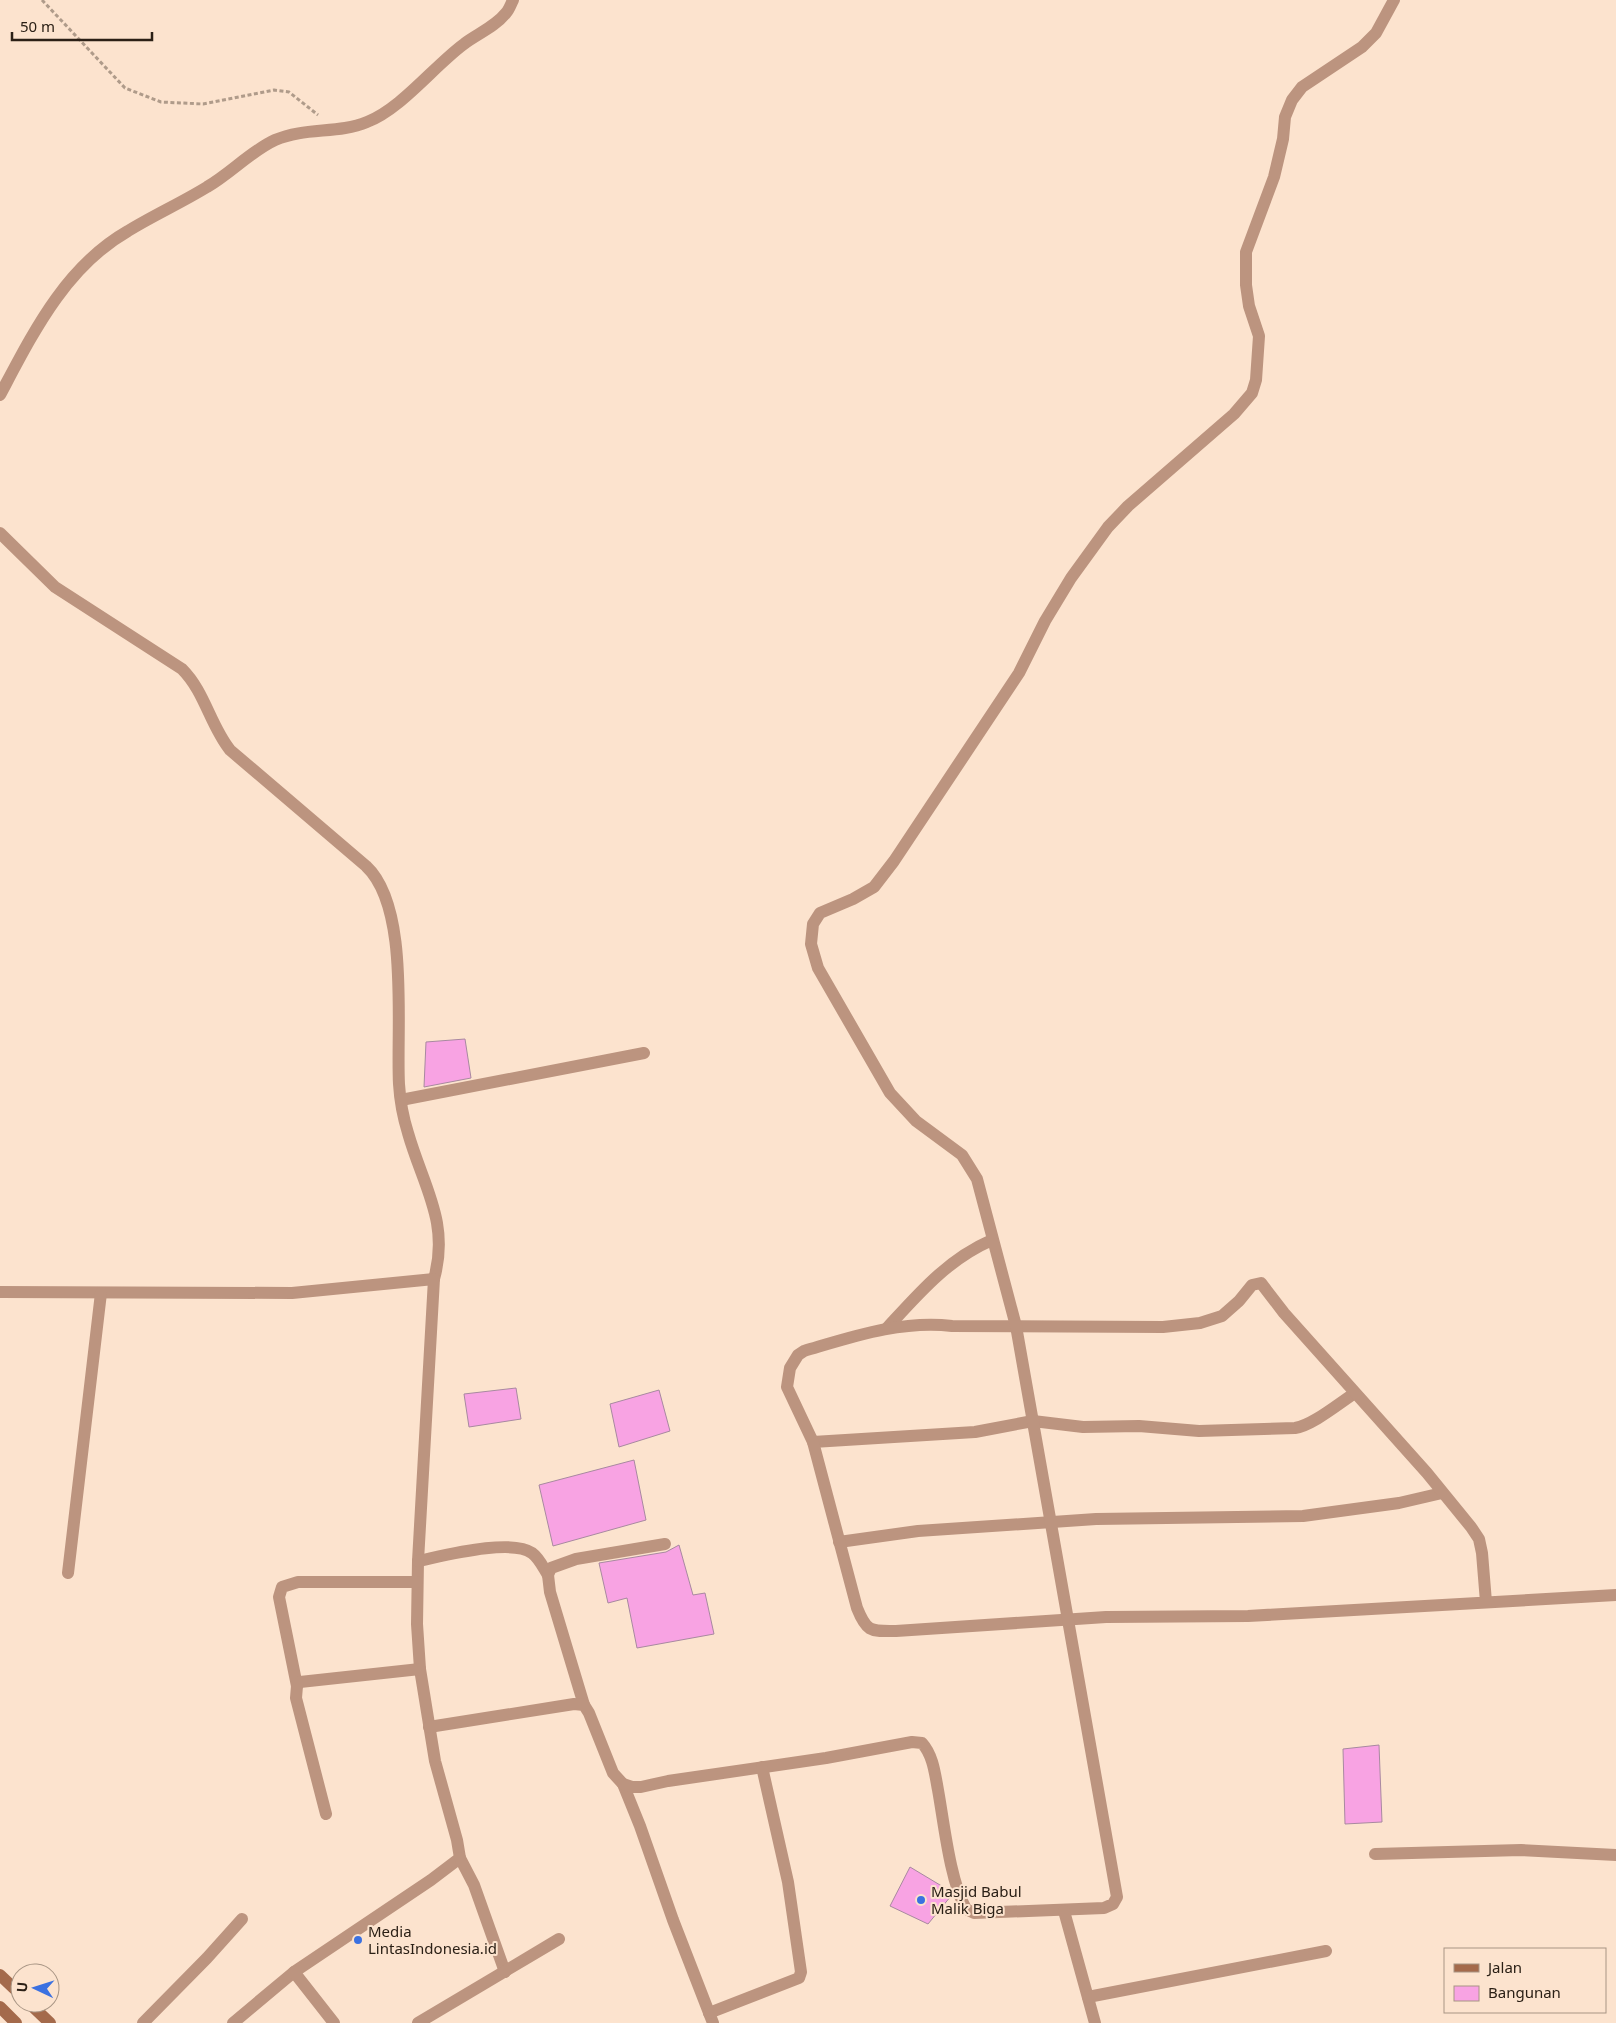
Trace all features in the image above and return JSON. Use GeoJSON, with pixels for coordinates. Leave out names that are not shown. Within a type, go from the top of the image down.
{"type":"FeatureCollection","features":[{"type":"Feature","properties":{"kind":"main road"},"geometry":{"type":"LineString","coordinates":[[0,1975],[10,1984]]}},
{"type":"Feature","properties":{"kind":"main road"},"geometry":{"type":"LineString","coordinates":[[0,2007],[16,2023]]}},
{"type":"Feature","properties":{"kind":"main road"},"geometry":{"type":"LineString","coordinates":[[40,2013],[50,2023]]}},
{"type":"Feature","properties":{"kind":"street"},"geometry":{"type":"LineString","coordinates":[[0,395],[32,336],[64,285],[127,231],[174,208],[228,175],[275,140],[300,133],[348,129],[369,122],[412,90],[464,44],[499,20],[514,0]]}},
{"type":"Feature","properties":{"kind":"street"},"geometry":{"type":"LineString","coordinates":[[623,1784],[641,1787],[668,1781],[916,1742],[922,1743],[928,1750],[954,1874],[966,1909],[974,1913],[1104,1908],[1113,1904],[1118,1897],[1016,1326],[977,1179],[962,1155],[916,1121],[890,1093],[868,1057],[813,955],[810,944],[815,918],[826,909],[853,899],[874,887],[890,868],[1019,673],[1045,621],[1071,578],[1108,527],[1128,506],[1211,436],[1247,400],[1256,380],[1259,336],[1247,292],[1246,252],[1274,177],[1288,109],[1302,88],[1362,47],[1376,34],[1394,0]]}},
{"type":"Feature","properties":{"kind":"street"},"geometry":{"type":"LineString","coordinates":[[0,533],[56,587],[182,668],[194,681],[216,728],[230,750],[372,872],[384,895],[397,959],[401,1100],[408,1134],[435,1209],[441,1236],[440,1260],[434,1280],[418,1561],[420,1669],[435,1761],[457,1840],[460,1858],[474,1885],[505,1972]]}},
{"type":"Feature","properties":{"kind":"street"},"geometry":{"type":"LineString","coordinates":[[401,1100],[644,1053]]}},
{"type":"Feature","properties":{"kind":"street"},"geometry":{"type":"LineString","coordinates":[[887,1328],[941,1270],[977,1246],[992,1240]]}},
{"type":"Feature","properties":{"kind":"street"},"geometry":{"type":"LineString","coordinates":[[0,1292],[101,1294],[314,1292],[434,1280]]}},
{"type":"Feature","properties":{"kind":"street"},"geometry":{"type":"LineString","coordinates":[[1486,1602],[1479,1539],[1471,1527],[1259,1282],[1252,1285],[1239,1301],[1222,1316],[1200,1323],[1163,1327],[927,1324],[887,1328],[804,1351],[793,1363],[788,1374],[787,1387],[813,1442],[857,1608],[864,1626],[870,1630],[896,1631],[1069,1619],[1267,1615],[1616,1595]]}},
{"type":"Feature","properties":{"kind":"street"},"geometry":{"type":"LineString","coordinates":[[68,1572],[101,1294]]}},
{"type":"Feature","properties":{"kind":"street"},"geometry":{"type":"LineString","coordinates":[[813,1442],[975,1432],[1033,1421],[1082,1426],[1139,1426],[1200,1431],[1295,1428],[1315,1420],[1355,1393]]}},
{"type":"Feature","properties":{"kind":"street"},"geometry":{"type":"LineString","coordinates":[[839,1542],[910,1532],[1096,1519],[1303,1516],[1399,1504],[1442,1493]]}},
{"type":"Feature","properties":{"kind":"street"},"geometry":{"type":"LineString","coordinates":[[548,1575],[551,1568],[576,1559],[665,1544]]}},
{"type":"Feature","properties":{"kind":"street"},"geometry":{"type":"LineString","coordinates":[[418,1561],[484,1549],[519,1547],[532,1552],[539,1559],[548,1575],[556,1615],[584,1705],[590,1713],[613,1773],[623,1784],[711,2018],[799,1978],[802,1972],[788,1882],[762,1767]]}},
{"type":"Feature","properties":{"kind":"street"},"geometry":{"type":"LineString","coordinates":[[326,1814],[296,1698],[297,1686],[279,1597],[282,1587],[298,1582],[417,1582]]}},
{"type":"Feature","properties":{"kind":"street"},"geometry":{"type":"LineString","coordinates":[[297,1686],[300,1682],[420,1669]]}},
{"type":"Feature","properties":{"kind":"street"},"geometry":{"type":"LineString","coordinates":[[429,1728],[574,1704],[584,1705]]}},
{"type":"Feature","properties":{"kind":"street"},"geometry":{"type":"LineString","coordinates":[[1375,1854],[1521,1850],[1616,1855]]}},
{"type":"Feature","properties":{"kind":"street"},"geometry":{"type":"LineString","coordinates":[[233,2023],[294,1972],[431,1880],[460,1858]]}},
{"type":"Feature","properties":{"kind":"street"},"geometry":{"type":"LineString","coordinates":[[1064,1911],[1095,2023]]}},
{"type":"Feature","properties":{"kind":"street"},"geometry":{"type":"LineString","coordinates":[[143,2023],[207,1958],[242,1918]]}},
{"type":"Feature","properties":{"kind":"street"},"geometry":{"type":"LineString","coordinates":[[418,2023],[559,1939]]}},
{"type":"Feature","properties":{"kind":"street"},"geometry":{"type":"LineString","coordinates":[[1088,1997],[1326,1951]]}},
{"type":"Feature","properties":{"kind":"street"},"geometry":{"type":"LineString","coordinates":[[294,1972],[334,2023]]}},
{"type":"Feature","properties":{"kind":"path"},"geometry":{"type":"LineString","coordinates":[[42,0],[125,88],[161,102],[203,104],[274,90],[289,92],[323,117]]}},
{"type":"Feature","properties":{"kind":"building"},"geometry":{"type":"Polygon","coordinates":[[[465,1039],[471,1078],[424,1087],[426,1042],[465,1039]]]}},
{"type":"Feature","properties":{"kind":"building"},"geometry":{"type":"Polygon","coordinates":[[[516,1388],[521,1419],[469,1427],[464,1394],[516,1388]]]}},
{"type":"Feature","properties":{"kind":"building"},"geometry":{"type":"Polygon","coordinates":[[[659,1390],[670,1431],[619,1447],[610,1404],[659,1390]]]}},
{"type":"Feature","properties":{"kind":"building"},"geometry":{"type":"Polygon","coordinates":[[[634,1460],[646,1520],[553,1546],[539,1485],[634,1460]]]}},
{"type":"Feature","properties":{"kind":"building"},"geometry":{"type":"Polygon","coordinates":[[[679,1545],[693,1595],[705,1593],[714,1634],[637,1648],[627,1598],[608,1603],[599,1563],[666,1552],[679,1545]]]}},
{"type":"Feature","properties":{"kind":"building"},"geometry":{"type":"Polygon","coordinates":[[[1379,1745],[1382,1822],[1345,1824],[1343,1749],[1379,1745]]]}},
{"type":"Feature","properties":{"kind":"building","name":"Masjid Babul Malik Biga"},"geometry":{"type":"Polygon","coordinates":[[[910,1867],[950,1891],[951,1896],[928,1924],[890,1906],[910,1867]]]}},
{"type":"Feature","properties":{"kind":"place","name":"Masjid Babul Malik Biga"},"geometry":{"type":"Point","coordinates":[921,1900]}},
{"type":"Feature","properties":{"kind":"place","name":"Media LintasIndonesia.id"},"geometry":{"type":"Point","coordinates":[358,1940]}}]}
